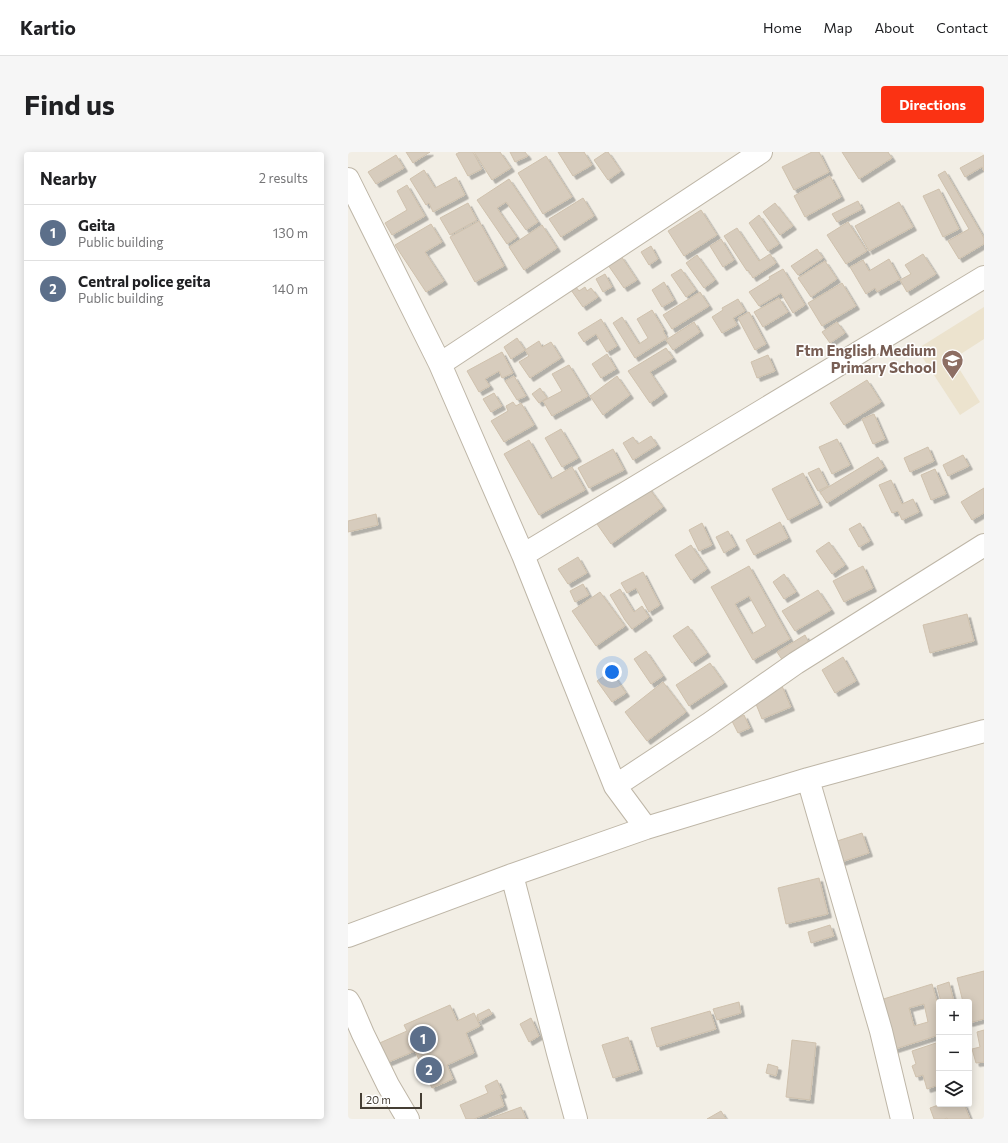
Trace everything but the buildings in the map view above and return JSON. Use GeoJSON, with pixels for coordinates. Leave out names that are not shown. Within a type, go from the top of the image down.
{"type":"FeatureCollection","features":[{"type":"Feature","properties":{"kind":"street"},"geometry":{"type":"LineString","coordinates":[[440,364],[761,152]]}},
{"type":"Feature","properties":{"kind":"street"},"geometry":{"type":"LineString","coordinates":[[348,179],[440,364],[523,555],[615,786],[646,828]]}},
{"type":"Feature","properties":{"kind":"street"},"geometry":{"type":"LineString","coordinates":[[523,555],[984,277]]}},
{"type":"Feature","properties":{"kind":"street"},"geometry":{"type":"LineString","coordinates":[[615,786],[709,724],[796,663],[984,545]]}},
{"type":"Feature","properties":{"kind":"street"},"geometry":{"type":"LineString","coordinates":[[348,936],[512,875],[646,828],[808,779],[984,732]]}},
{"type":"Feature","properties":{"kind":"street"},"geometry":{"type":"LineString","coordinates":[[808,779],[880,1031],[902,1119]]}},
{"type":"Feature","properties":{"kind":"street"},"geometry":{"type":"LineString","coordinates":[[512,875],[576,1119]]}},
{"type":"Feature","properties":{"kind":"street"},"geometry":{"type":"LineString","coordinates":[[348,1001],[352,1006],[363,1034],[388,1085],[408,1119]]}},
{"type":"Feature","properties":{"kind":"shaded area","name":"Ftm English Medium Primary School"},"geometry":{"type":"Polygon","coordinates":[[[984,307],[984,339],[953,359],[980,402],[960,415],[917,349],[984,307]]]}},
{"type":"Feature","properties":{"kind":"place","name":"Ftm English Medium Primary School"},"geometry":{"type":"Point","coordinates":[952,380]}},
{"type":"Feature","properties":{"kind":"place","name":"Geita"},"geometry":{"type":"Point","coordinates":[423,1039]}},
{"type":"Feature","properties":{"kind":"place","name":"Central police geita"},"geometry":{"type":"Point","coordinates":[429,1070]}}]}
